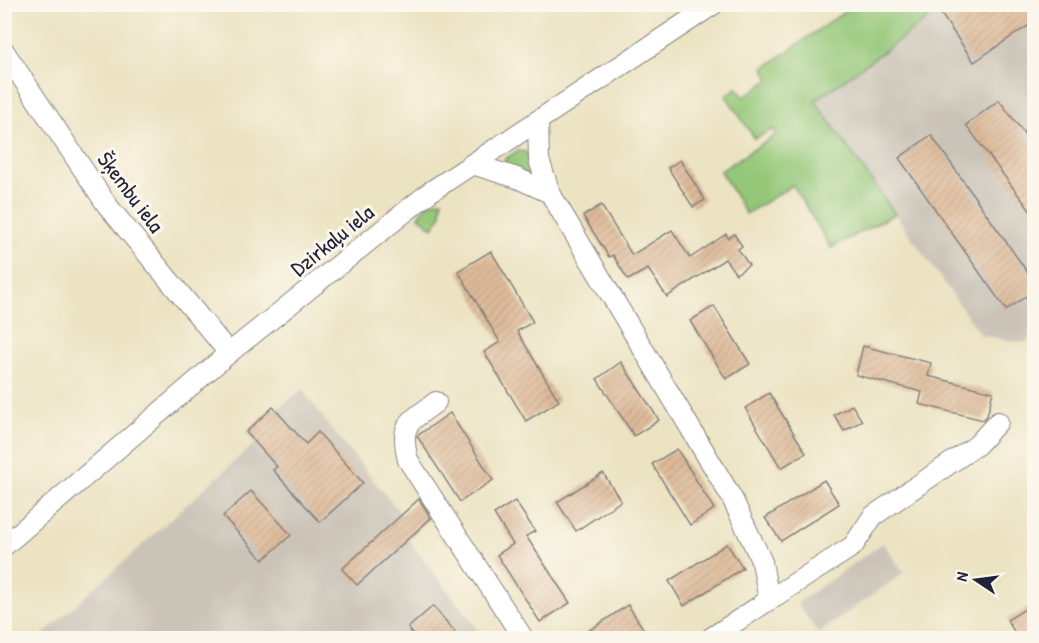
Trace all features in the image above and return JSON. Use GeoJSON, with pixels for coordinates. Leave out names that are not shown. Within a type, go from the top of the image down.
{"type":"FeatureCollection","features":[{"type":"Feature","properties":{"kind":"street","name":"Dzirkaļu iela"},"geometry":{"type":"LineString","coordinates":[[4,546],[229,353],[430,192],[714,4]]}},
{"type":"Feature","properties":{"kind":"street","name":"Šķembu iela"},"geometry":{"type":"LineString","coordinates":[[4,51],[107,205],[229,353]]}},
{"type":"Feature","properties":{"kind":"street"},"geometry":{"type":"LineString","coordinates":[[538,121],[539,160],[550,193],[732,498],[762,562],[769,600]]}},
{"type":"Feature","properties":{"kind":"street"},"geometry":{"type":"LineString","coordinates":[[472,164],[517,178],[550,193]]}},
{"type":"Feature","properties":{"kind":"street"},"geometry":{"type":"LineString","coordinates":[[436,402],[409,423],[403,438],[408,460],[523,639]]}},
{"type":"Feature","properties":{"kind":"street"},"geometry":{"type":"LineString","coordinates":[[711,639],[853,546],[873,516],[977,445],[998,422]]}},
{"type":"Feature","properties":{"kind":"shaded area"},"geometry":{"type":"Polygon","coordinates":[[[949,5],[1034,5],[1034,335],[1024,343],[981,335],[815,101],[949,5]]]}},
{"type":"Feature","properties":{"kind":"shaded area"},"geometry":{"type":"Polygon","coordinates":[[[302,389],[333,431],[416,532],[408,539],[484,638],[39,638],[255,443],[246,432],[273,407],[276,411],[302,389]]]}},
{"type":"Feature","properties":{"kind":"shaded area"},"geometry":{"type":"Polygon","coordinates":[[[883,543],[904,573],[818,633],[797,603],[883,543]]]}},
{"type":"Feature","properties":{"kind":"green space"},"geometry":{"type":"Polygon","coordinates":[[[941,4],[943,8],[815,101],[895,214],[831,248],[793,185],[746,214],[720,171],[776,135],[773,129],[755,139],[726,96],[737,87],[744,97],[769,80],[764,68],[854,5],[941,4]]]}},
{"type":"Feature","properties":{"kind":"green space"},"geometry":{"type":"Polygon","coordinates":[[[517,151],[526,152],[538,181],[503,166],[505,159],[517,151]]]}},
{"type":"Feature","properties":{"kind":"green space"},"geometry":{"type":"Polygon","coordinates":[[[442,200],[441,216],[433,228],[419,217],[426,204],[442,200]]]}},
{"type":"Feature","properties":{"kind":"building"},"geometry":{"type":"Polygon","coordinates":[[[954,4],[1035,4],[1035,21],[974,62],[941,14],[954,4]]]}},
{"type":"Feature","properties":{"kind":"building"},"geometry":{"type":"Polygon","coordinates":[[[999,100],[1035,148],[1035,217],[966,125],[999,100]]]}},
{"type":"Feature","properties":{"kind":"building"},"geometry":{"type":"Polygon","coordinates":[[[931,135],[1035,283],[1035,290],[1006,310],[899,158],[931,135]]]}},
{"type":"Feature","properties":{"kind":"building"},"geometry":{"type":"Polygon","coordinates":[[[680,160],[705,200],[693,207],[668,168],[680,160]]]}},
{"type":"Feature","properties":{"kind":"building"},"geometry":{"type":"Polygon","coordinates":[[[601,205],[632,255],[672,230],[690,258],[726,234],[728,238],[734,234],[742,246],[738,249],[749,265],[736,274],[725,259],[667,297],[648,269],[628,280],[613,255],[609,257],[583,216],[601,205]]]}},
{"type":"Feature","properties":{"kind":"building"},"geometry":{"type":"Polygon","coordinates":[[[491,251],[533,322],[517,331],[559,401],[526,421],[484,352],[500,342],[458,271],[491,251]]]}},
{"type":"Feature","properties":{"kind":"building"},"geometry":{"type":"Polygon","coordinates":[[[714,306],[750,364],[726,379],[690,321],[714,306]]]}},
{"type":"Feature","properties":{"kind":"building"},"geometry":{"type":"Polygon","coordinates":[[[863,346],[931,363],[928,376],[993,392],[987,416],[983,420],[919,404],[922,392],[856,375],[863,346]]]}},
{"type":"Feature","properties":{"kind":"building"},"geometry":{"type":"Polygon","coordinates":[[[621,362],[659,420],[634,436],[597,379],[621,362]]]}},
{"type":"Feature","properties":{"kind":"building"},"geometry":{"type":"Polygon","coordinates":[[[769,393],[806,453],[781,468],[745,408],[769,393]]]}},
{"type":"Feature","properties":{"kind":"building"},"geometry":{"type":"Polygon","coordinates":[[[852,405],[862,421],[844,431],[834,415],[852,405]]]}},
{"type":"Feature","properties":{"kind":"building"},"geometry":{"type":"Polygon","coordinates":[[[273,407],[306,444],[318,432],[363,483],[320,522],[273,470],[277,467],[246,432],[273,407]]]}},
{"type":"Feature","properties":{"kind":"building"},"geometry":{"type":"Polygon","coordinates":[[[450,413],[493,480],[460,502],[417,436],[450,413]]]}},
{"type":"Feature","properties":{"kind":"building"},"geometry":{"type":"Polygon","coordinates":[[[677,449],[714,509],[690,525],[652,464],[677,449]]]}},
{"type":"Feature","properties":{"kind":"building"},"geometry":{"type":"Polygon","coordinates":[[[603,473],[621,501],[576,531],[557,502],[603,473]]]}},
{"type":"Feature","properties":{"kind":"building"},"geometry":{"type":"Polygon","coordinates":[[[824,480],[839,504],[781,541],[765,518],[824,480]]]}},
{"type":"Feature","properties":{"kind":"building"},"geometry":{"type":"Polygon","coordinates":[[[251,491],[291,535],[263,560],[223,516],[251,491]]]}},
{"type":"Feature","properties":{"kind":"building"},"geometry":{"type":"Polygon","coordinates":[[[419,499],[431,518],[357,585],[342,569],[419,499]]]}},
{"type":"Feature","properties":{"kind":"building"},"geometry":{"type":"Polygon","coordinates":[[[515,501],[535,531],[526,536],[570,603],[540,622],[497,555],[513,544],[494,514],[515,501]]]}},
{"type":"Feature","properties":{"kind":"building"},"geometry":{"type":"Polygon","coordinates":[[[727,544],[743,568],[684,606],[669,581],[727,544]]]}},
{"type":"Feature","properties":{"kind":"building"},"geometry":{"type":"Polygon","coordinates":[[[1035,603],[1035,639],[1019,639],[1007,620],[1035,603]]]}},
{"type":"Feature","properties":{"kind":"building"},"geometry":{"type":"Polygon","coordinates":[[[628,605],[646,633],[637,639],[576,639],[628,605]]]}},
{"type":"Feature","properties":{"kind":"building"},"geometry":{"type":"Polygon","coordinates":[[[433,606],[461,639],[417,639],[408,628],[433,606]]]}}]}
